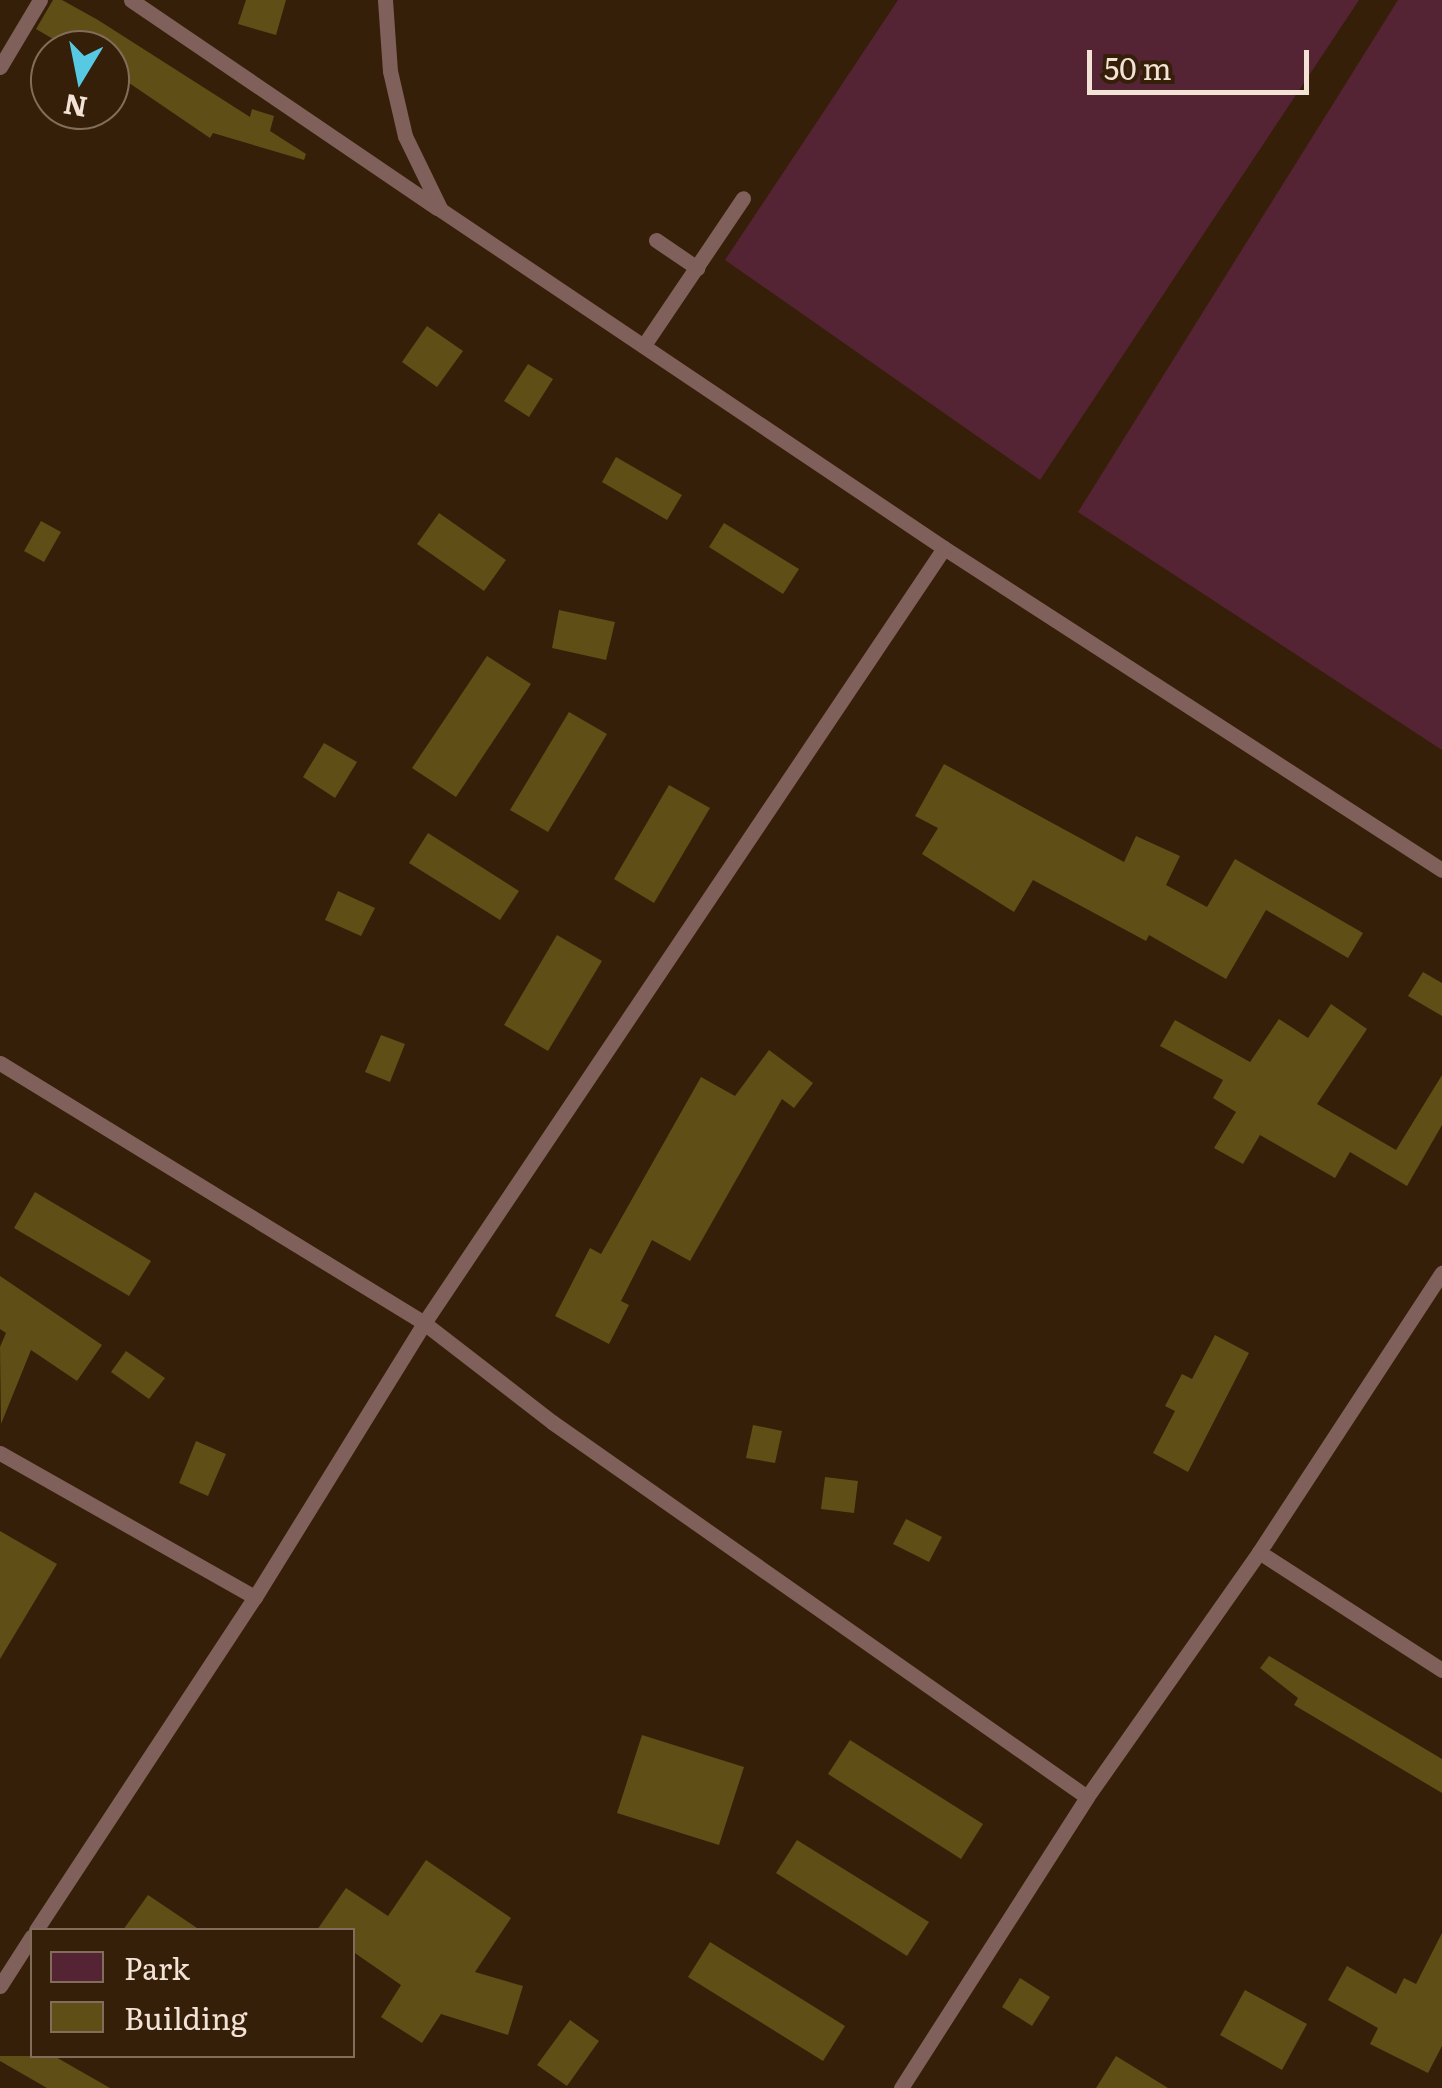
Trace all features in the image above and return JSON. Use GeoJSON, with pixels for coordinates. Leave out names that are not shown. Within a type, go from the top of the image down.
{"type":"FeatureCollection","features":[{"type":"Feature","properties":{"kind":"lane"},"geometry":{"type":"LineString","coordinates":[[0,67],[40,0]]}},
{"type":"Feature","properties":{"kind":"lane"},"geometry":{"type":"LineString","coordinates":[[131,0],[944,548],[1442,870]]}},
{"type":"Feature","properties":{"kind":"lane"},"geometry":{"type":"LineString","coordinates":[[385,0],[390,72],[405,136],[440,210]]}},
{"type":"Feature","properties":{"kind":"lane"},"geometry":{"type":"LineString","coordinates":[[644,345],[743,198]]}},
{"type":"Feature","properties":{"kind":"lane"},"geometry":{"type":"LineString","coordinates":[[656,240],[697,268]]}},
{"type":"Feature","properties":{"kind":"lane"},"geometry":{"type":"LineString","coordinates":[[37,1928],[254,1597],[424,1324],[944,548]]}},
{"type":"Feature","properties":{"kind":"lane"},"geometry":{"type":"LineString","coordinates":[[0,1063],[424,1324],[552,1422],[1087,1796]]}},
{"type":"Feature","properties":{"kind":"lane"},"geometry":{"type":"LineString","coordinates":[[901,2088],[1087,1796],[1259,1552],[1442,1272]]}},
{"type":"Feature","properties":{"kind":"lane"},"geometry":{"type":"LineString","coordinates":[[0,1453],[254,1597]]}},
{"type":"Feature","properties":{"kind":"lane"},"geometry":{"type":"LineString","coordinates":[[1259,1552],[1442,1670]]}},
{"type":"Feature","properties":{"kind":"lane"},"geometry":{"type":"LineString","coordinates":[[0,1986],[30,1939]]}},
{"type":"Feature","properties":{"kind":"green space"},"geometry":{"type":"Polygon","coordinates":[[[898,0],[1359,0],[1040,480],[725,260],[898,0]]]}},
{"type":"Feature","properties":{"kind":"green space"},"geometry":{"type":"Polygon","coordinates":[[[1398,0],[1442,0],[1442,750],[1078,512],[1398,0]]]}},
{"type":"Feature","properties":{"kind":"building"},"geometry":{"type":"Polygon","coordinates":[[[53,0],[62,0],[114,30],[38,30],[53,0]]]}},
{"type":"Feature","properties":{"kind":"building"},"geometry":{"type":"Polygon","coordinates":[[[246,0],[286,0],[276,35],[238,24],[246,0]]]}},
{"type":"Feature","properties":{"kind":"building"},"geometry":{"type":"Polygon","coordinates":[[[130,40],[250,117],[252,109],[274,116],[270,131],[306,154],[304,160],[213,133],[210,138],[130,84],[130,40]]]}},
{"type":"Feature","properties":{"kind":"building"},"geometry":{"type":"Polygon","coordinates":[[[427,326],[463,351],[437,387],[402,362],[427,326]]]}},
{"type":"Feature","properties":{"kind":"building"},"geometry":{"type":"Polygon","coordinates":[[[528,364],[553,379],[529,417],[504,401],[528,364]]]}},
{"type":"Feature","properties":{"kind":"building"},"geometry":{"type":"Polygon","coordinates":[[[616,457],[682,495],[667,520],[602,482],[616,457]]]}},
{"type":"Feature","properties":{"kind":"building"},"geometry":{"type":"Polygon","coordinates":[[[439,513],[506,560],[484,591],[417,544],[439,513]]]}},
{"type":"Feature","properties":{"kind":"building"},"geometry":{"type":"Polygon","coordinates":[[[41,521],[61,532],[44,562],[24,551],[41,521]]]}},
{"type":"Feature","properties":{"kind":"building"},"geometry":{"type":"Polygon","coordinates":[[[724,523],[799,569],[783,594],[709,547],[724,523]]]}},
{"type":"Feature","properties":{"kind":"building"},"geometry":{"type":"Polygon","coordinates":[[[559,610],[615,622],[606,660],[552,648],[559,610]]]}},
{"type":"Feature","properties":{"kind":"building"},"geometry":{"type":"Polygon","coordinates":[[[487,656],[531,684],[456,797],[412,768],[487,656]]]}},
{"type":"Feature","properties":{"kind":"building"},"geometry":{"type":"Polygon","coordinates":[[[569,712],[607,734],[548,832],[510,810],[569,712]]]}},
{"type":"Feature","properties":{"kind":"building"},"geometry":{"type":"Polygon","coordinates":[[[324,743],[357,762],[335,798],[303,777],[324,743]]]}},
{"type":"Feature","properties":{"kind":"building"},"geometry":{"type":"Polygon","coordinates":[[[944,764],[1124,862],[1136,836],[1180,856],[1166,885],[1207,907],[1235,859],[1363,933],[1348,958],[1266,910],[1226,979],[1149,935],[1146,941],[1033,880],[1014,912],[922,854],[938,828],[915,816],[944,764]]]}},
{"type":"Feature","properties":{"kind":"building"},"geometry":{"type":"Polygon","coordinates":[[[669,785],[710,808],[654,903],[614,879],[669,785]]]}},
{"type":"Feature","properties":{"kind":"building"},"geometry":{"type":"Polygon","coordinates":[[[428,833],[519,891],[500,920],[409,863],[428,833]]]}},
{"type":"Feature","properties":{"kind":"building"},"geometry":{"type":"Polygon","coordinates":[[[338,891],[375,908],[361,936],[325,920],[338,891]]]}},
{"type":"Feature","properties":{"kind":"building"},"geometry":{"type":"Polygon","coordinates":[[[557,935],[602,961],[548,1051],[504,1025],[557,935]]]}},
{"type":"Feature","properties":{"kind":"building"},"geometry":{"type":"Polygon","coordinates":[[[1423,972],[1442,983],[1442,1016],[1408,996],[1423,972]]]}},
{"type":"Feature","properties":{"kind":"building"},"geometry":{"type":"Polygon","coordinates":[[[1331,1004],[1367,1029],[1317,1104],[1396,1150],[1442,1075],[1442,1125],[1407,1186],[1350,1152],[1335,1178],[1260,1135],[1243,1164],[1214,1148],[1236,1112],[1213,1098],[1223,1080],[1160,1046],[1175,1020],[1250,1062],[1279,1019],[1308,1038],[1331,1004]]]}},
{"type":"Feature","properties":{"kind":"building"},"geometry":{"type":"Polygon","coordinates":[[[381,1035],[405,1044],[390,1082],[365,1072],[381,1035]]]}},
{"type":"Feature","properties":{"kind":"building"},"geometry":{"type":"Polygon","coordinates":[[[769,1050],[813,1083],[794,1108],[782,1099],[690,1261],[652,1240],[621,1301],[629,1305],[609,1344],[555,1316],[590,1248],[601,1254],[701,1077],[735,1096],[769,1050]]]}},
{"type":"Feature","properties":{"kind":"building"},"geometry":{"type":"Polygon","coordinates":[[[35,1192],[151,1261],[129,1296],[14,1228],[35,1192]]]}},
{"type":"Feature","properties":{"kind":"building"},"geometry":{"type":"Polygon","coordinates":[[[0,1276],[102,1345],[77,1381],[31,1350],[1,1424],[0,1347],[6,1333],[0,1329],[0,1276]]]}},
{"type":"Feature","properties":{"kind":"building"},"geometry":{"type":"Polygon","coordinates":[[[1215,1335],[1249,1353],[1188,1472],[1153,1453],[1175,1411],[1165,1406],[1182,1374],[1192,1379],[1215,1335]]]}},
{"type":"Feature","properties":{"kind":"building"},"geometry":{"type":"Polygon","coordinates":[[[126,1351],[165,1378],[149,1399],[111,1372],[126,1351]]]}},
{"type":"Feature","properties":{"kind":"building"},"geometry":{"type":"Polygon","coordinates":[[[753,1425],[782,1431],[775,1463],[746,1458],[753,1425]]]}},
{"type":"Feature","properties":{"kind":"building"},"geometry":{"type":"Polygon","coordinates":[[[196,1441],[226,1454],[208,1496],[179,1483],[196,1441]]]}},
{"type":"Feature","properties":{"kind":"building"},"geometry":{"type":"Polygon","coordinates":[[[825,1477],[858,1481],[854,1513],[821,1509],[825,1477]]]}},
{"type":"Feature","properties":{"kind":"building"},"geometry":{"type":"Polygon","coordinates":[[[906,1519],[942,1537],[929,1562],[893,1544],[906,1519]]]}},
{"type":"Feature","properties":{"kind":"building"},"geometry":{"type":"Polygon","coordinates":[[[0,1531],[57,1564],[0,1659],[0,1531]]]}},
{"type":"Feature","properties":{"kind":"building"},"geometry":{"type":"Polygon","coordinates":[[[1269,1656],[1442,1759],[1442,1793],[1294,1705],[1298,1698],[1260,1668],[1269,1656]]]}},
{"type":"Feature","properties":{"kind":"building"},"geometry":{"type":"Polygon","coordinates":[[[642,1735],[744,1767],[719,1845],[617,1813],[642,1735]]]}},
{"type":"Feature","properties":{"kind":"building"},"geometry":{"type":"Polygon","coordinates":[[[850,1740],[983,1824],[961,1859],[828,1774],[850,1740]]]}},
{"type":"Feature","properties":{"kind":"building"},"geometry":{"type":"Polygon","coordinates":[[[797,1840],[929,1922],[907,1956],[776,1873],[797,1840]]]}},
{"type":"Feature","properties":{"kind":"building"},"geometry":{"type":"Polygon","coordinates":[[[426,1860],[511,1918],[475,1972],[523,1986],[508,2035],[441,2014],[422,2043],[381,2017],[401,1985],[355,1953],[355,1928],[318,1928],[346,1888],[388,1916],[426,1860]]]}},
{"type":"Feature","properties":{"kind":"building"},"geometry":{"type":"Polygon","coordinates":[[[148,1895],[197,1928],[124,1928],[148,1895]]]}},
{"type":"Feature","properties":{"kind":"building"},"geometry":{"type":"Polygon","coordinates":[[[1442,1933],[1442,2046],[1428,2073],[1370,2044],[1378,2028],[1328,2000],[1347,1966],[1396,1994],[1404,1978],[1416,1984],[1442,1933]]]}},
{"type":"Feature","properties":{"kind":"building"},"geometry":{"type":"Polygon","coordinates":[[[710,1942],[845,2026],[823,2061],[688,1977],[710,1942]]]}},
{"type":"Feature","properties":{"kind":"building"},"geometry":{"type":"Polygon","coordinates":[[[1020,1978],[1050,1997],[1032,2026],[1002,2007],[1020,1978]]]}},
{"type":"Feature","properties":{"kind":"building"},"geometry":{"type":"Polygon","coordinates":[[[1245,1990],[1307,2024],[1282,2070],[1220,2035],[1245,1990]]]}},
{"type":"Feature","properties":{"kind":"building"},"geometry":{"type":"Polygon","coordinates":[[[570,2020],[599,2041],[567,2086],[537,2065],[570,2020]]]}},
{"type":"Feature","properties":{"kind":"building"},"geometry":{"type":"Polygon","coordinates":[[[0,2056],[58,2058],[110,2088],[47,2088],[0,2061],[0,2056]]]}},
{"type":"Feature","properties":{"kind":"building"},"geometry":{"type":"Polygon","coordinates":[[[1116,2056],[1168,2088],[1096,2088],[1116,2056]]]}}]}
